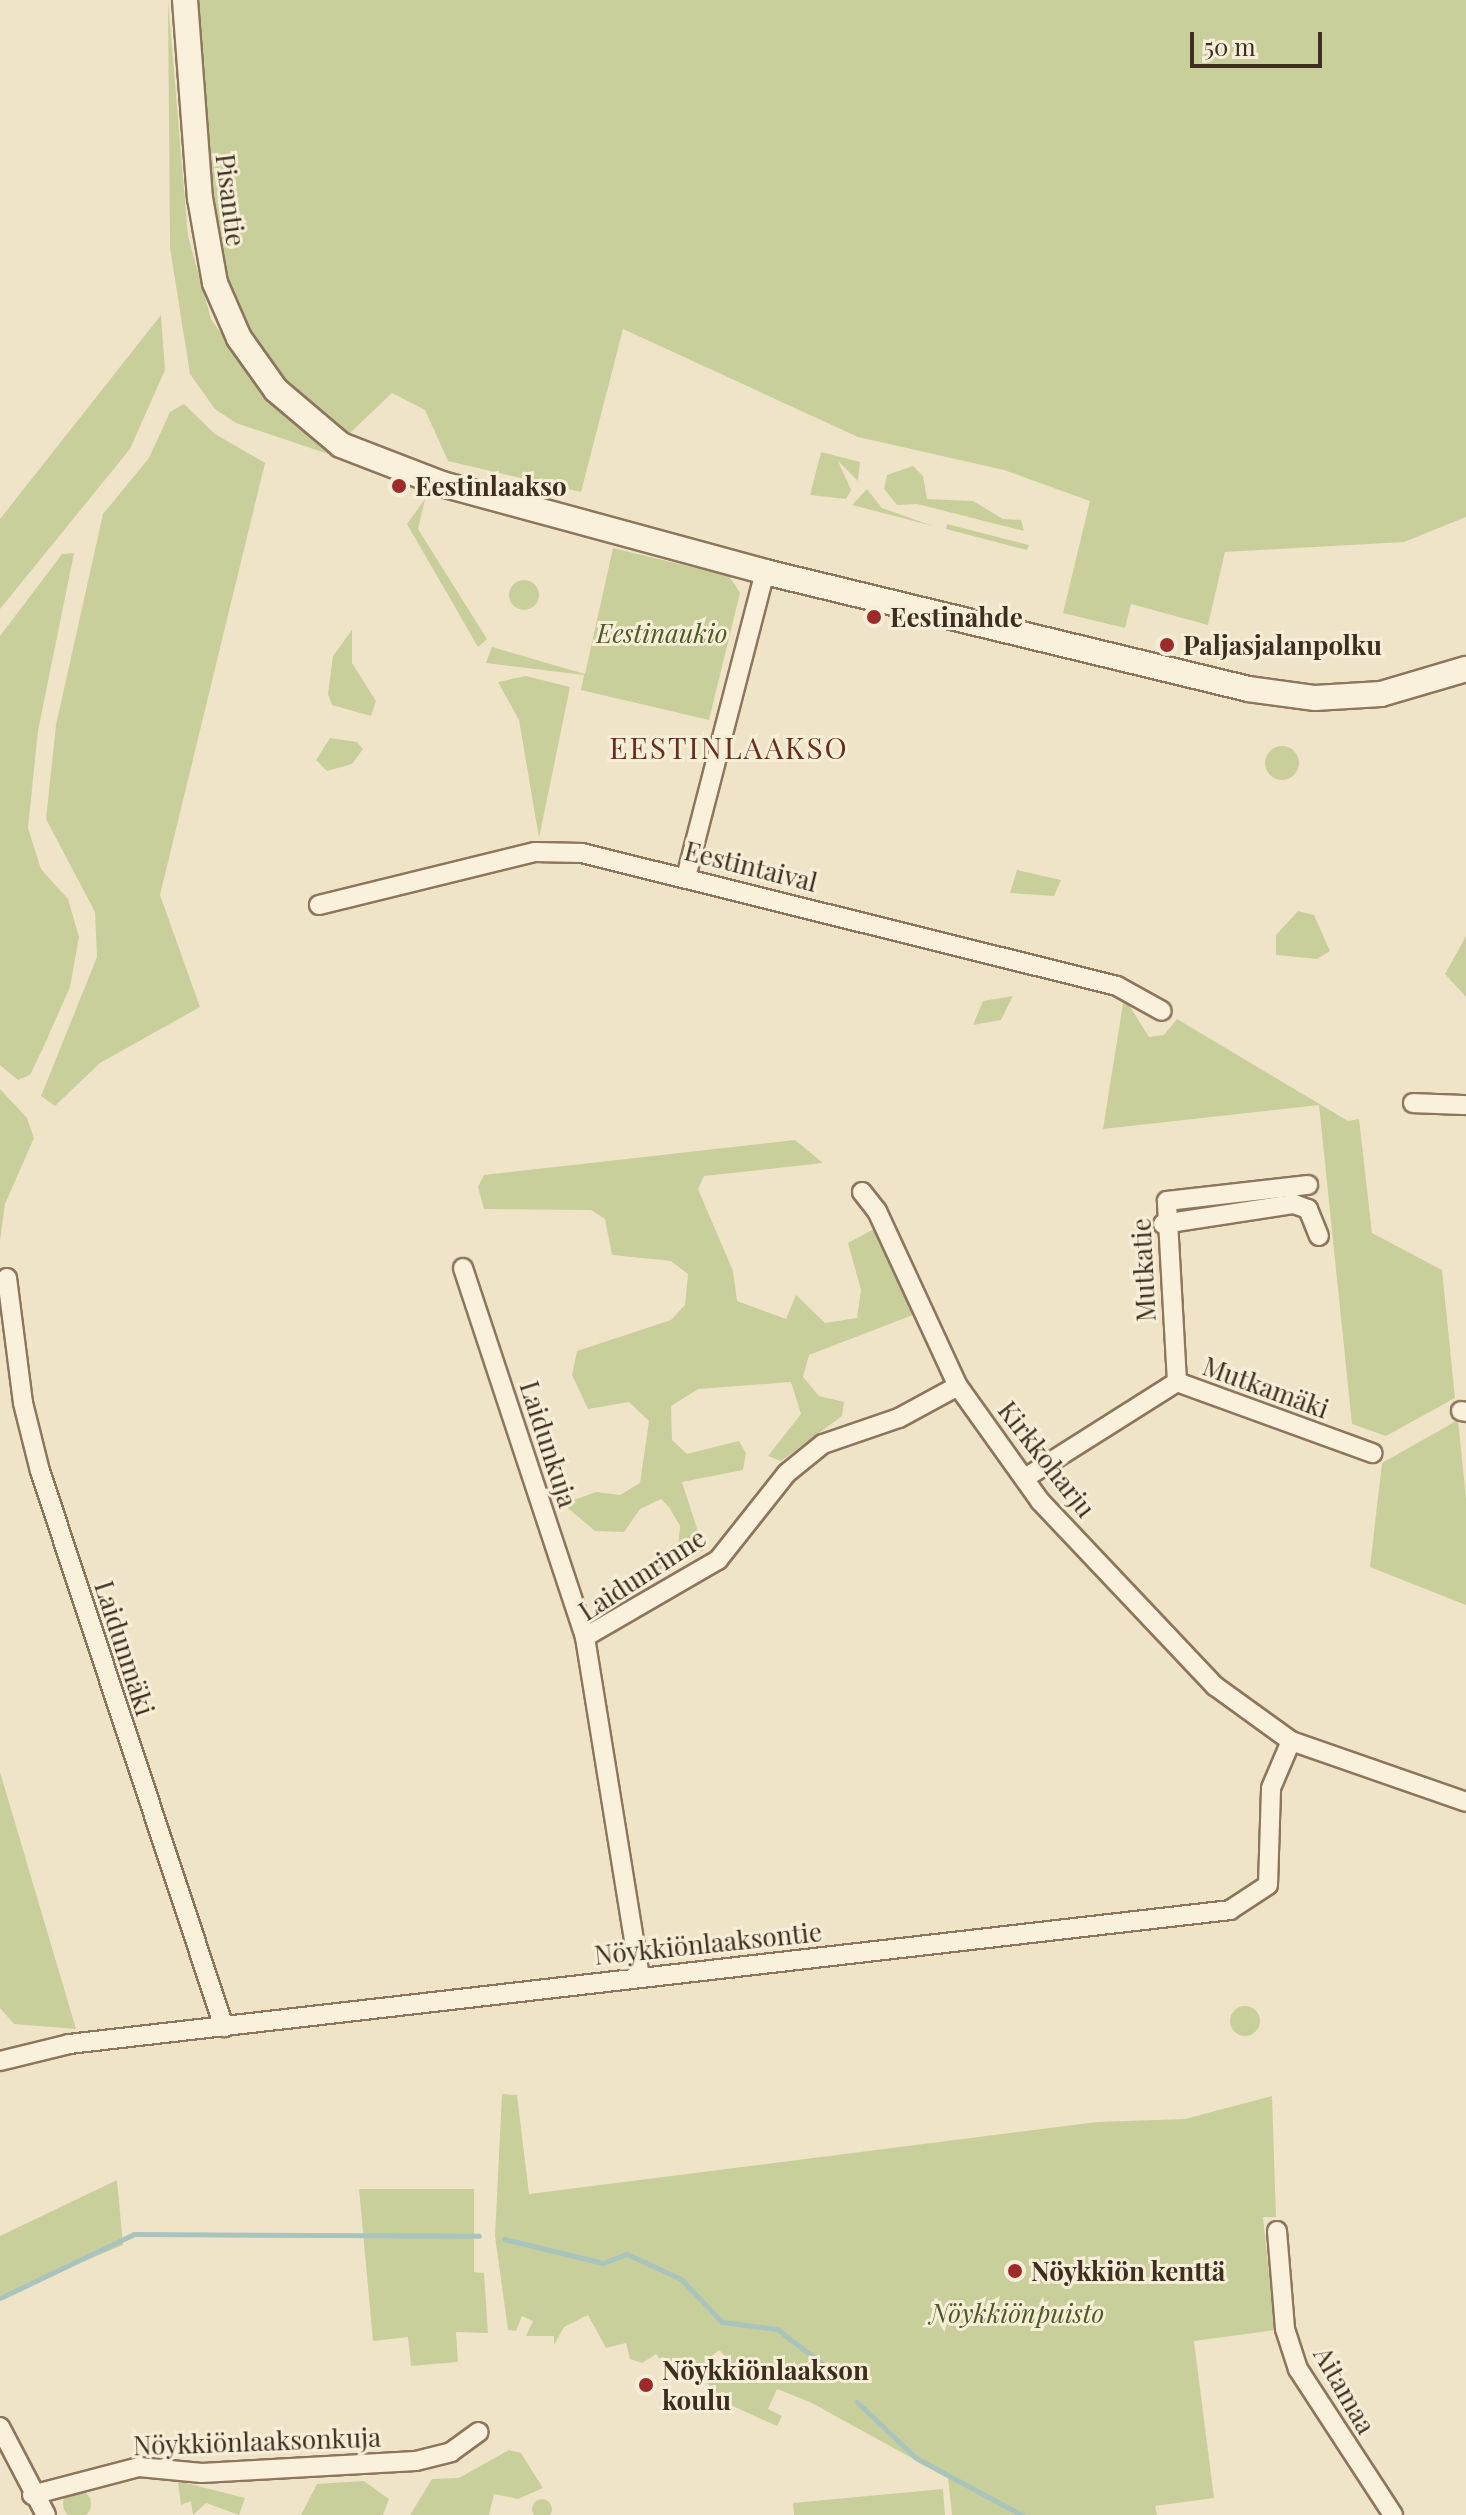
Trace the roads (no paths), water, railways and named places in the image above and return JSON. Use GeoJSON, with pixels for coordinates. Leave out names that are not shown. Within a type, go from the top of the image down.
{"type":"FeatureCollection","features":[{"type":"Feature","properties":{"kind":"street","name":"Pisantie"},"geometry":{"type":"LineString","coordinates":[[185,0],[200,198],[215,283],[239,338],[276,390],[316,428],[368,458],[765,572]]}},
{"type":"Feature","properties":{"kind":"street"},"geometry":{"type":"LineString","coordinates":[[686,877],[765,572],[1248,689],[1315,698],[1381,694],[1466,669]]}},
{"type":"Feature","properties":{"kind":"street","name":"Eestintaival"},"geometry":{"type":"LineString","coordinates":[[319,905],[535,852],[582,853],[1117,986],[1162,1011]]}},
{"type":"Feature","properties":{"kind":"street"},"geometry":{"type":"LineString","coordinates":[[1413,1103],[1466,1105]]}},
{"type":"Feature","properties":{"kind":"street","name":"Mutkatie"},"geometry":{"type":"LineString","coordinates":[[1177,1382],[1163,1224],[1167,1201],[1308,1185]]}},
{"type":"Feature","properties":{"kind":"street","name":"Kirkkoharju"},"geometry":{"type":"LineString","coordinates":[[862,1192],[877,1211],[958,1386],[1025,1478],[1215,1686],[1291,1741],[1466,1802]]}},
{"type":"Feature","properties":{"kind":"street"},"geometry":{"type":"LineString","coordinates":[[1163,1224],[1294,1204],[1308,1209],[1319,1236]]}},
{"type":"Feature","properties":{"kind":"street","name":"Laidunkuja"},"geometry":{"type":"LineString","coordinates":[[463,1268],[585,1637]]}},
{"type":"Feature","properties":{"kind":"street","name":"Laidunmäki"},"geometry":{"type":"LineString","coordinates":[[7,1278],[23,1403],[40,1471],[224,2027]]}},
{"type":"Feature","properties":{"kind":"street","name":"Mutkamäki"},"geometry":{"type":"LineString","coordinates":[[1025,1478],[1177,1382],[1372,1453]]}},
{"type":"Feature","properties":{"kind":"street","name":"Laidunrinne"},"geometry":{"type":"LineString","coordinates":[[640,1977],[585,1637],[718,1560],[787,1473],[823,1444],[899,1418],[958,1386]]}},
{"type":"Feature","properties":{"kind":"street","name":"Nöykkiönlaaksontie"},"geometry":{"type":"LineString","coordinates":[[0,2061],[69,2044],[1246,1905],[1272,1872],[1271,1788],[1291,1741]]}},
{"type":"Feature","properties":{"kind":"street","name":"Aitamaa"},"geometry":{"type":"LineString","coordinates":[[1277,2231],[1285,2329],[1298,2369],[1393,2515]]}},
{"type":"Feature","properties":{"kind":"street"},"geometry":{"type":"LineString","coordinates":[[0,2427],[32,2495],[46,2515]]}},
{"type":"Feature","properties":{"kind":"street","name":"Nöykkiönlaaksonkuja"},"geometry":{"type":"LineString","coordinates":[[32,2495],[139,2467],[202,2473],[416,2461],[451,2452],[479,2432]]}},
{"type":"Feature","properties":{"kind":"waterway"},"geometry":{"type":"LineString","coordinates":[[0,2298],[134,2234],[479,2236]]}},
{"type":"Feature","properties":{"kind":"waterway"},"geometry":{"type":"LineString","coordinates":[[504,2239],[603,2263],[627,2254],[681,2279],[722,2322],[777,2329],[824,2365]]}},
{"type":"Feature","properties":{"kind":"waterway"},"geometry":{"type":"LineString","coordinates":[[857,2402],[916,2458],[1022,2515]]}},
{"type":"Feature","properties":{"kind":"place","name":"Eestinlaakso"},"geometry":{"type":"Point","coordinates":[399,486]}},
{"type":"Feature","properties":{"kind":"place","name":"Eestinahde"},"geometry":{"type":"Point","coordinates":[874,617]}},
{"type":"Feature","properties":{"kind":"place","name":"Paljasjalanpolku"},"geometry":{"type":"Point","coordinates":[1167,645]}},
{"type":"Feature","properties":{"kind":"place","name":"Nöykkiön kenttä"},"geometry":{"type":"Point","coordinates":[1015,2271]}},
{"type":"Feature","properties":{"kind":"place","name":"Nöykkiönlaakson koulu"},"geometry":{"type":"Point","coordinates":[646,2385]}},
{"type":"Feature","properties":{"kind":"district","name":"EESTINLAAKSO"},"geometry":{"type":"Point","coordinates":[729,747]}},
{"type":"Feature","properties":{"kind":"park label","name":"Eestinaukio"},"geometry":{"type":"Point","coordinates":[662,633]}},
{"type":"Feature","properties":{"kind":"park label","name":"Nöykkiönpuisto"},"geometry":{"type":"Point","coordinates":[1017,2313]}}]}
